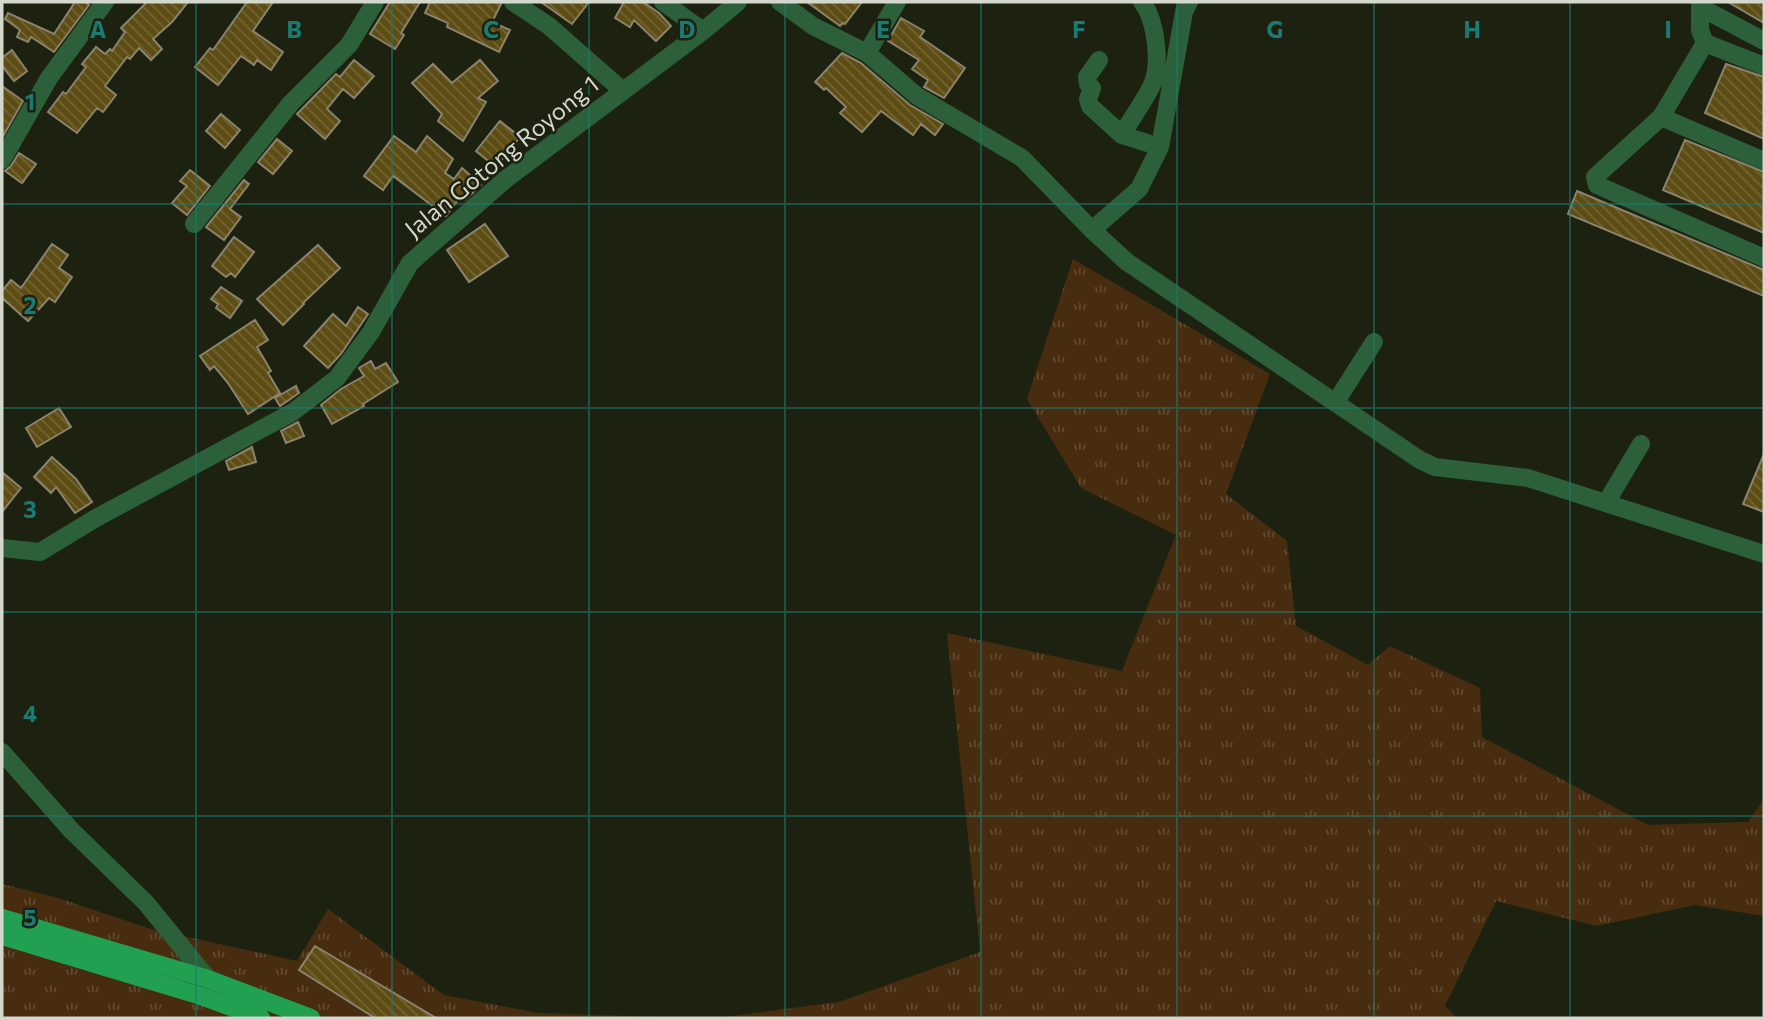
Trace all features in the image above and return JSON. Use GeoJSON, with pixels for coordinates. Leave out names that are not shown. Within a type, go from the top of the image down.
{"type":"FeatureCollection","features":[{"type":"Feature","properties":{"kind":"main road"},"geometry":{"type":"LineString","coordinates":[[2,918],[208,979],[306,1017]]}},
{"type":"Feature","properties":{"kind":"main road"},"geometry":{"type":"LineString","coordinates":[[2,936],[201,996],[261,1018]]}},
{"type":"Feature","properties":{"kind":"main road"},"geometry":{"type":"LineString","coordinates":[[201,996],[208,979]]}},
{"type":"Feature","properties":{"kind":"street"},"geometry":{"type":"LineString","coordinates":[[2,160],[49,78],[105,2]]}},
{"type":"Feature","properties":{"kind":"street"},"geometry":{"type":"LineString","coordinates":[[194,224],[291,103],[349,45],[375,2]]}},
{"type":"Feature","properties":{"kind":"street"},"geometry":{"type":"LineString","coordinates":[[513,2],[549,26],[622,90]]}},
{"type":"Feature","properties":{"kind":"street"},"geometry":{"type":"LineString","coordinates":[[663,2],[703,31]]}},
{"type":"Feature","properties":{"kind":"street","name":"Jalan Gotong Royong 1"},"geometry":{"type":"LineString","coordinates":[[2,548],[40,552],[96,518],[293,412],[337,378],[371,332],[410,263],[506,179],[738,2]]}},
{"type":"Feature","properties":{"kind":"street"},"geometry":{"type":"LineString","coordinates":[[867,53],[897,2]]}},
{"type":"Feature","properties":{"kind":"street"},"geometry":{"type":"LineString","coordinates":[[1122,135],[1150,89],[1156,72],[1154,30],[1142,2]]}},
{"type":"Feature","properties":{"kind":"street"},"geometry":{"type":"LineString","coordinates":[[1092,230],[1139,189],[1160,147],[1184,12],[1189,2]]}},
{"type":"Feature","properties":{"kind":"street"},"geometry":{"type":"LineString","coordinates":[[786,3],[813,26],[867,53],[917,96],[1022,158],[1127,262],[1420,460],[1435,467],[1528,478],[1764,554]]}},
{"type":"Feature","properties":{"kind":"street"},"geometry":{"type":"LineString","coordinates":[[1700,4],[1764,41]]}},
{"type":"Feature","properties":{"kind":"street"},"geometry":{"type":"LineString","coordinates":[[1700,4],[1700,30],[1705,43],[1764,66]]}},
{"type":"Feature","properties":{"kind":"street"},"geometry":{"type":"LineString","coordinates":[[1705,43],[1661,117],[1595,177],[1597,185],[1764,258]]}},
{"type":"Feature","properties":{"kind":"street"},"geometry":{"type":"LineString","coordinates":[[1099,60],[1087,77],[1092,88],[1088,99],[1090,106],[1122,135],[1160,147]]}},
{"type":"Feature","properties":{"kind":"street"},"geometry":{"type":"LineString","coordinates":[[1661,117],[1764,162]]}},
{"type":"Feature","properties":{"kind":"street"},"geometry":{"type":"LineString","coordinates":[[1335,403],[1374,342]]}},
{"type":"Feature","properties":{"kind":"street"},"geometry":{"type":"LineString","coordinates":[[1606,503],[1641,444]]}},
{"type":"Feature","properties":{"kind":"street"},"geometry":{"type":"LineString","coordinates":[[2,752],[70,828],[146,903],[208,979]]}},
{"type":"Feature","properties":{"kind":"green space"},"geometry":{"type":"Polygon","coordinates":[[[1073,259],[1270,374],[1226,494],[1287,541],[1296,626],[1368,665],[1390,646],[1480,688],[1482,737],[1648,825],[1748,822],[1764,799],[1764,916],[1695,905],[1597,926],[1496,901],[1445,1006],[1457,1018],[717,1018],[839,1002],[980,952],[947,633],[1122,671],[1176,535],[1081,488],[1027,399],[1073,259]]]}},
{"type":"Feature","properties":{"kind":"green space"},"geometry":{"type":"Polygon","coordinates":[[[2,884],[55,897],[151,929],[297,961],[328,909],[444,995],[538,1013],[685,1018],[2,1018],[2,884]]]}},
{"type":"Feature","properties":{"kind":"building"},"geometry":{"type":"Polygon","coordinates":[[[75,2],[89,5],[54,52],[31,37],[28,42],[17,37],[20,30],[5,19],[8,13],[54,34],[75,2]]]}},
{"type":"Feature","properties":{"kind":"building"},"geometry":{"type":"Polygon","coordinates":[[[147,2],[188,2],[172,22],[153,39],[162,49],[151,60],[139,48],[130,59],[127,57],[105,86],[116,95],[103,112],[97,108],[77,133],[48,112],[63,92],[66,94],[86,67],[82,64],[96,47],[105,54],[110,49],[112,51],[125,32],[121,28],[147,2]]]}},
{"type":"Feature","properties":{"kind":"building"},"geometry":{"type":"Polygon","coordinates":[[[247,2],[273,2],[253,31],[283,52],[271,70],[257,60],[254,65],[241,56],[218,85],[195,67],[210,48],[213,50],[247,2]]]}},
{"type":"Feature","properties":{"kind":"building"},"geometry":{"type":"Polygon","coordinates":[[[390,2],[420,2],[401,33],[404,35],[395,49],[370,34],[390,2]]]}},
{"type":"Feature","properties":{"kind":"building"},"geometry":{"type":"Polygon","coordinates":[[[430,2],[502,2],[492,22],[510,30],[499,52],[447,27],[448,23],[425,13],[430,2]]]}},
{"type":"Feature","properties":{"kind":"building"},"geometry":{"type":"Polygon","coordinates":[[[541,2],[589,2],[572,24],[541,2]]]}},
{"type":"Feature","properties":{"kind":"building"},"geometry":{"type":"Polygon","coordinates":[[[624,2],[643,2],[671,26],[656,41],[634,20],[630,27],[615,18],[624,2]]]}},
{"type":"Feature","properties":{"kind":"building"},"geometry":{"type":"Polygon","coordinates":[[[807,2],[862,2],[845,24],[840,26],[807,2]]]}},
{"type":"Feature","properties":{"kind":"building"},"geometry":{"type":"Polygon","coordinates":[[[1728,2],[1764,2],[1764,23],[1728,2]]]}},
{"type":"Feature","properties":{"kind":"building"},"geometry":{"type":"Polygon","coordinates":[[[901,18],[924,31],[920,37],[965,68],[944,98],[924,87],[928,80],[912,69],[919,60],[888,41],[901,18]]]}},
{"type":"Feature","properties":{"kind":"building"},"geometry":{"type":"Polygon","coordinates":[[[12,50],[27,71],[14,81],[2,66],[2,58],[12,50]]]}},
{"type":"Feature","properties":{"kind":"building"},"geometry":{"type":"Polygon","coordinates":[[[842,53],[861,63],[910,105],[943,124],[935,135],[921,124],[913,135],[881,111],[862,132],[840,113],[846,107],[826,88],[824,90],[815,82],[842,53]]]}},
{"type":"Feature","properties":{"kind":"building"},"geometry":{"type":"Polygon","coordinates":[[[354,60],[374,76],[354,98],[343,89],[327,109],[340,121],[325,139],[297,114],[336,74],[340,77],[354,60]]]}},
{"type":"Feature","properties":{"kind":"building"},"geometry":{"type":"Polygon","coordinates":[[[480,60],[498,81],[478,98],[486,102],[463,141],[438,121],[442,114],[412,83],[433,64],[452,83],[480,60]]]}},
{"type":"Feature","properties":{"kind":"building"},"geometry":{"type":"Polygon","coordinates":[[[1726,64],[1764,77],[1764,139],[1705,113],[1726,64]]]}},
{"type":"Feature","properties":{"kind":"building"},"geometry":{"type":"Polygon","coordinates":[[[2,86],[23,101],[2,138],[2,86]]]}},
{"type":"Feature","properties":{"kind":"building"},"geometry":{"type":"Polygon","coordinates":[[[221,114],[240,130],[225,148],[206,131],[221,114]]]}},
{"type":"Feature","properties":{"kind":"building"},"geometry":{"type":"Polygon","coordinates":[[[500,121],[520,137],[496,167],[476,151],[500,121]]]}},
{"type":"Feature","properties":{"kind":"building"},"geometry":{"type":"Polygon","coordinates":[[[394,136],[416,152],[427,136],[453,159],[445,173],[454,179],[462,168],[481,185],[465,200],[461,196],[446,216],[393,176],[383,190],[364,176],[394,136]]]}},
{"type":"Feature","properties":{"kind":"building"},"geometry":{"type":"Polygon","coordinates":[[[277,139],[292,151],[273,174],[258,162],[277,139]]]}},
{"type":"Feature","properties":{"kind":"building"},"geometry":{"type":"Polygon","coordinates":[[[1685,140],[1764,172],[1764,233],[1663,190],[1685,140]]]}},
{"type":"Feature","properties":{"kind":"building"},"geometry":{"type":"Polygon","coordinates":[[[19,153],[36,164],[22,183],[5,171],[19,153]]]}},
{"type":"Feature","properties":{"kind":"building"},"geometry":{"type":"Polygon","coordinates":[[[190,170],[210,186],[187,215],[172,203],[187,186],[180,181],[190,170]]]}},
{"type":"Feature","properties":{"kind":"building"},"geometry":{"type":"Polygon","coordinates":[[[244,180],[249,184],[230,209],[241,217],[224,240],[206,227],[244,180]]]}},
{"type":"Feature","properties":{"kind":"building"},"geometry":{"type":"Polygon","coordinates":[[[1577,191],[1764,270],[1764,296],[1568,214],[1577,191]]]}},
{"type":"Feature","properties":{"kind":"building"},"geometry":{"type":"Polygon","coordinates":[[[485,224],[508,256],[469,282],[447,250],[485,224]]]}},
{"type":"Feature","properties":{"kind":"building"},"geometry":{"type":"Polygon","coordinates":[[[234,237],[254,252],[235,277],[231,273],[226,277],[212,266],[234,237]]]}},
{"type":"Feature","properties":{"kind":"building"},"geometry":{"type":"Polygon","coordinates":[[[52,244],[68,255],[59,268],[72,277],[55,302],[49,298],[28,321],[2,298],[2,291],[11,280],[21,288],[52,244]]]}},
{"type":"Feature","properties":{"kind":"building"},"geometry":{"type":"Polygon","coordinates":[[[318,245],[340,268],[283,325],[257,299],[318,245]]]}},
{"type":"Feature","properties":{"kind":"building"},"geometry":{"type":"Polygon","coordinates":[[[221,287],[242,301],[230,318],[216,308],[218,304],[211,299],[221,287]]]}},
{"type":"Feature","properties":{"kind":"building"},"geometry":{"type":"Polygon","coordinates":[[[358,307],[368,314],[341,354],[328,368],[304,346],[333,314],[346,326],[358,307]]]}},
{"type":"Feature","properties":{"kind":"building"},"geometry":{"type":"Polygon","coordinates":[[[255,320],[268,340],[257,347],[280,393],[248,414],[214,366],[210,370],[200,356],[255,320]]]}},
{"type":"Feature","properties":{"kind":"building"},"geometry":{"type":"Polygon","coordinates":[[[371,361],[375,369],[386,363],[398,382],[332,424],[321,405],[364,376],[359,368],[371,361]]]}},
{"type":"Feature","properties":{"kind":"building"},"geometry":{"type":"Polygon","coordinates":[[[296,386],[299,393],[280,406],[275,398],[296,386]]]}},
{"type":"Feature","properties":{"kind":"building"},"geometry":{"type":"Polygon","coordinates":[[[59,408],[71,427],[37,447],[26,428],[59,408]]]}},
{"type":"Feature","properties":{"kind":"building"},"geometry":{"type":"Polygon","coordinates":[[[298,422],[304,436],[286,443],[281,431],[298,422]]]}},
{"type":"Feature","properties":{"kind":"building"},"geometry":{"type":"Polygon","coordinates":[[[252,447],[256,462],[229,470],[226,461],[252,447]]]}},
{"type":"Feature","properties":{"kind":"building"},"geometry":{"type":"Polygon","coordinates":[[[1764,454],[1764,512],[1743,504],[1764,454]]]}},
{"type":"Feature","properties":{"kind":"building"},"geometry":{"type":"Polygon","coordinates":[[[52,457],[76,479],[92,502],[75,513],[56,487],[51,493],[34,477],[52,457]]]}},
{"type":"Feature","properties":{"kind":"building"},"geometry":{"type":"Polygon","coordinates":[[[2,472],[21,488],[2,512],[2,472]]]}},
{"type":"Feature","properties":{"kind":"building"},"geometry":{"type":"Polygon","coordinates":[[[315,946],[436,1018],[375,1018],[299,970],[315,946]]]}}]}
